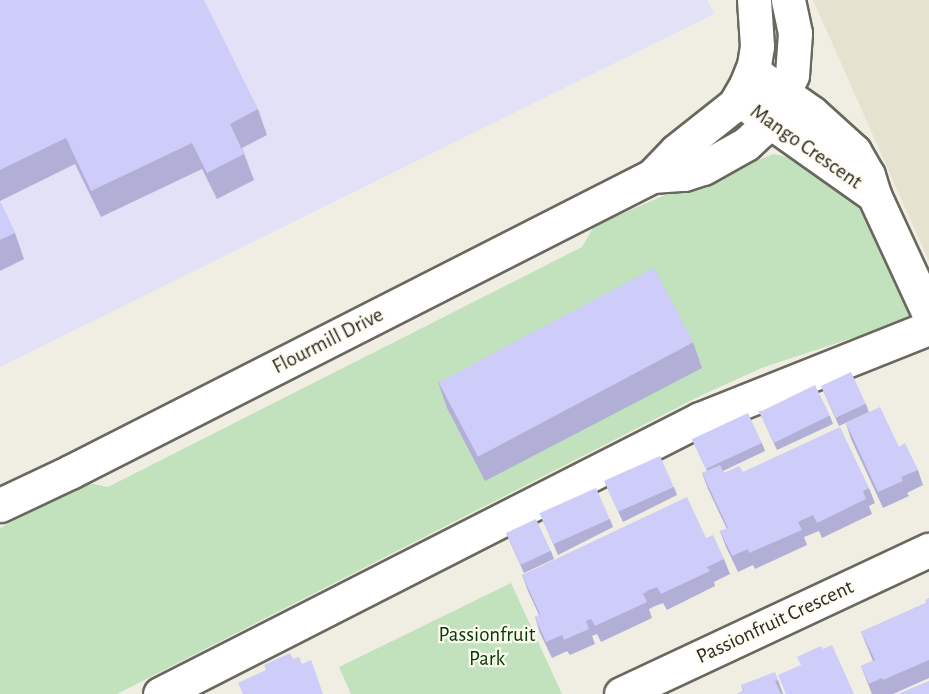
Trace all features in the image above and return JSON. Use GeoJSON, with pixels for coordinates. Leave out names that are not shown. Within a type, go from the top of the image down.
{"type":"FeatureCollection","features":[{"type":"Feature","properties":{"kind":"street"},"geometry":{"type":"LineString","coordinates":[[745,85],[757,46],[754,0]]}},
{"type":"Feature","properties":{"kind":"street"},"geometry":{"type":"LineString","coordinates":[[776,107],[792,75],[795,54],[795,33],[788,0]]}},
{"type":"Feature","properties":{"kind":"street","name":"Mango Crescent"},"geometry":{"type":"LineString","coordinates":[[745,85],[776,107],[812,114],[854,151],[868,175],[874,195],[929,314]]}},
{"type":"Feature","properties":{"kind":"street","name":"Flourmill Drive"},"geometry":{"type":"LineString","coordinates":[[1,505],[652,176],[676,151],[718,120],[745,85]]}},
{"type":"Feature","properties":{"kind":"street","name":"Flourmill Drive"},"geometry":{"type":"LineString","coordinates":[[652,176],[684,174],[703,168],[746,144],[776,107]]}},
{"type":"Feature","properties":{"kind":"street"},"geometry":{"type":"LineString","coordinates":[[160,694],[700,419],[929,328]]}},
{"type":"Feature","properties":{"kind":"street","name":"Passionfruit Crescent"},"geometry":{"type":"LineString","coordinates":[[621,694],[929,550]]}},
{"type":"Feature","properties":{"kind":"shaded area"},"geometry":{"type":"Polygon","coordinates":[[[0,0],[707,0],[714,14],[0,367],[0,0]]]}},
{"type":"Feature","properties":{"kind":"shaded area"},"geometry":{"type":"Polygon","coordinates":[[[813,0],[929,0],[929,261],[899,194],[813,0]]]}},
{"type":"Feature","properties":{"kind":"green space"},"geometry":{"type":"Polygon","coordinates":[[[774,154],[800,160],[843,191],[868,219],[916,316],[878,335],[865,334],[764,367],[702,395],[117,694],[0,694],[0,528],[89,483],[108,487],[582,247],[594,226],[665,195],[774,154]]]}},
{"type":"Feature","properties":{"kind":"green space","name":"Passionfruit Park"},"geometry":{"type":"Polygon","coordinates":[[[511,583],[562,694],[351,694],[339,667],[511,583]]]}},
{"type":"Feature","properties":{"kind":"building"},"geometry":{"type":"Polygon","coordinates":[[[0,0],[204,0],[258,109],[230,124],[244,154],[207,173],[192,143],[91,191],[66,138],[0,170],[0,0]]]}},
{"type":"Feature","properties":{"kind":"building"},"geometry":{"type":"Polygon","coordinates":[[[0,202],[15,233],[0,240],[0,202]]]}},
{"type":"Feature","properties":{"kind":"building"},"geometry":{"type":"Polygon","coordinates":[[[654,268],[693,342],[478,457],[439,383],[654,268]]]}},
{"type":"Feature","properties":{"kind":"building"},"geometry":{"type":"Polygon","coordinates":[[[851,372],[866,404],[836,418],[821,386],[851,372]]]}},
{"type":"Feature","properties":{"kind":"building"},"geometry":{"type":"Polygon","coordinates":[[[815,385],[830,416],[774,443],[759,412],[815,385]]]}},
{"type":"Feature","properties":{"kind":"building"},"geometry":{"type":"Polygon","coordinates":[[[880,407],[899,447],[905,443],[918,470],[901,477],[903,481],[878,492],[846,423],[880,407]]]}},
{"type":"Feature","properties":{"kind":"building"},"geometry":{"type":"Polygon","coordinates":[[[748,413],[762,443],[706,469],[692,439],[748,413]]]}},
{"type":"Feature","properties":{"kind":"building"},"geometry":{"type":"Polygon","coordinates":[[[840,427],[869,488],[863,491],[866,499],[817,523],[813,515],[798,522],[802,530],[749,553],[748,549],[732,556],[720,531],[728,528],[702,473],[720,465],[724,473],[739,466],[743,472],[840,427]]]}},
{"type":"Feature","properties":{"kind":"building"},"geometry":{"type":"Polygon","coordinates":[[[660,456],[674,487],[618,512],[604,481],[660,456]]]}},
{"type":"Feature","properties":{"kind":"building"},"geometry":{"type":"Polygon","coordinates":[[[596,488],[610,519],[553,544],[539,513],[596,488]]]}},
{"type":"Feature","properties":{"kind":"building"},"geometry":{"type":"Polygon","coordinates":[[[687,497],[706,538],[713,535],[724,559],[707,567],[710,571],[661,594],[657,587],[649,590],[643,594],[647,602],[595,626],[591,619],[586,621],[589,629],[564,640],[562,635],[546,642],[535,617],[540,614],[522,575],[687,497]]]}},
{"type":"Feature","properties":{"kind":"building"},"geometry":{"type":"Polygon","coordinates":[[[536,519],[551,551],[521,565],[506,533],[536,519]]]}},
{"type":"Feature","properties":{"kind":"building"},"geometry":{"type":"Polygon","coordinates":[[[929,598],[929,660],[869,684],[861,666],[875,660],[861,632],[926,603],[925,600],[929,598]]]}},
{"type":"Feature","properties":{"kind":"building"},"geometry":{"type":"Polygon","coordinates":[[[832,645],[854,694],[786,694],[778,675],[801,665],[797,657],[821,646],[823,649],[832,645]]]}},
{"type":"Feature","properties":{"kind":"building"},"geometry":{"type":"Polygon","coordinates":[[[290,653],[293,659],[299,657],[302,664],[311,660],[323,694],[243,694],[238,683],[266,670],[264,665],[290,653]]]}},
{"type":"Feature","properties":{"kind":"building"},"geometry":{"type":"Polygon","coordinates":[[[775,672],[778,680],[775,681],[781,694],[737,694],[744,691],[741,685],[775,672]]]}},
{"type":"Feature","properties":{"kind":"building"},"geometry":{"type":"Polygon","coordinates":[[[929,681],[929,694],[898,694],[929,681]]]}}]}
